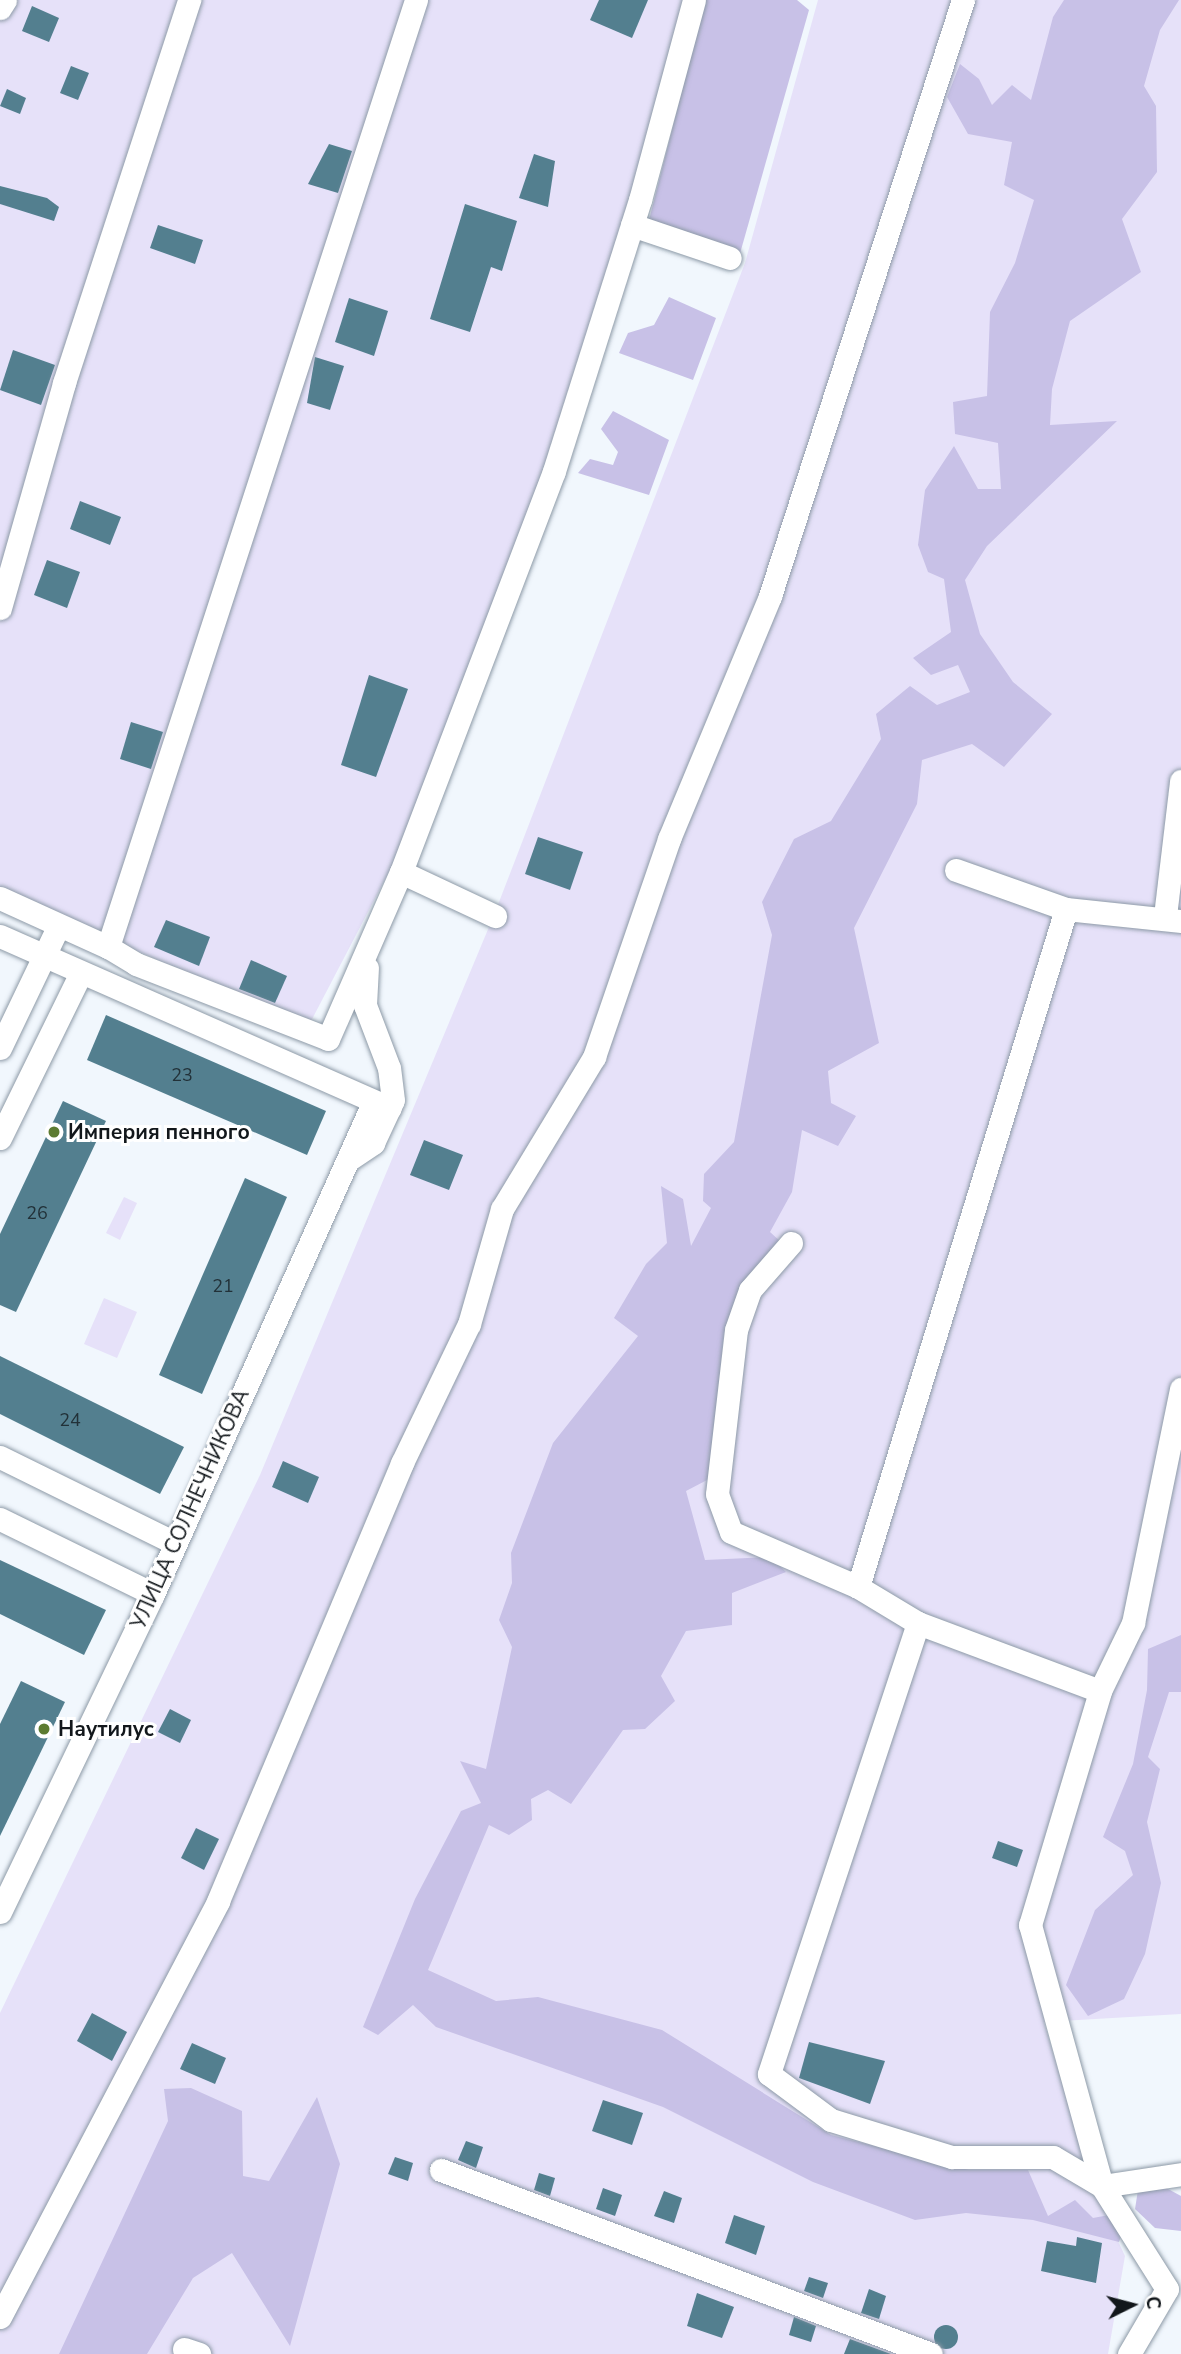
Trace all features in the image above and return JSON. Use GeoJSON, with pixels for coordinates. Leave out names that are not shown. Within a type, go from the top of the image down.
{"type":"FeatureCollection","features":[{"type":"Feature","properties":{"kind":"street"},"geometry":{"type":"LineString","coordinates":[[0,8],[5,0]]}},
{"type":"Feature","properties":{"kind":"street"},"geometry":{"type":"LineString","coordinates":[[0,608],[64,383],[189,0]]}},
{"type":"Feature","properties":{"kind":"street"},"geometry":{"type":"LineString","coordinates":[[108,947],[416,0]]}},
{"type":"Feature","properties":{"kind":"street"},"geometry":{"type":"LineString","coordinates":[[0,898],[108,947],[136,964],[328,1039],[368,954],[401,872],[554,471],[632,225],[694,0]]}},
{"type":"Feature","properties":{"kind":"street"},"geometry":{"type":"LineString","coordinates":[[0,2317],[218,1901],[396,1476],[469,1324],[502,1209],[594,1057],[669,839],[770,596],[963,0]]}},
{"type":"Feature","properties":{"kind":"street"},"geometry":{"type":"LineString","coordinates":[[632,225],[730,258]]}},
{"type":"Feature","properties":{"kind":"street"},"geometry":{"type":"LineString","coordinates":[[956,870],[1066,909],[1173,918],[1181,781]]}},
{"type":"Feature","properties":{"kind":"street"},"geometry":{"type":"LineString","coordinates":[[401,872],[495,916]]}},
{"type":"Feature","properties":{"kind":"street"},"geometry":{"type":"LineString","coordinates":[[858,1587],[1066,909]]}},
{"type":"Feature","properties":{"kind":"street"},"geometry":{"type":"LineString","coordinates":[[0,1048],[46,957],[59,925]]}},
{"type":"Feature","properties":{"kind":"street"},"geometry":{"type":"LineString","coordinates":[[0,936],[381,1105],[388,1068],[365,1005],[368,954]]}},
{"type":"Feature","properties":{"kind":"street"},"geometry":{"type":"LineString","coordinates":[[0,1138],[81,974]]}},
{"type":"Feature","properties":{"kind":"street","name":"УЛИЦА СОЛНЕЧНИКОВА"},"geometry":{"type":"LineString","coordinates":[[0,1912],[153,1594],[348,1160],[381,1105]]}},
{"type":"Feature","properties":{"kind":"street"},"geometry":{"type":"LineString","coordinates":[[791,1243],[750,1290],[736,1330],[717,1494],[731,1532],[858,1587],[918,1623],[1100,1691]]}},
{"type":"Feature","properties":{"kind":"street"},"geometry":{"type":"LineString","coordinates":[[1129,2354],[1174,2289],[1102,2186],[1030,1925],[1100,1691],[1133,1623],[1181,1389]]}},
{"type":"Feature","properties":{"kind":"street"},"geometry":{"type":"LineString","coordinates":[[0,1457],[175,1543]]}},
{"type":"Feature","properties":{"kind":"street"},"geometry":{"type":"LineString","coordinates":[[0,1519],[153,1594]]}},
{"type":"Feature","properties":{"kind":"street"},"geometry":{"type":"LineString","coordinates":[[918,1623],[769,2074],[831,2120],[952,2157],[1053,2157],[1102,2186],[1181,2174]]}},
{"type":"Feature","properties":{"kind":"street"},"geometry":{"type":"LineString","coordinates":[[441,2170],[931,2354]]}},
{"type":"Feature","properties":{"kind":"shaded area"},"geometry":{"type":"Polygon","coordinates":[[[12,0],[689,0],[549,470],[415,822],[309,1025],[0,892],[0,20],[12,0]]]}},
{"type":"Feature","properties":{"kind":"shaded area"},"geometry":{"type":"Polygon","coordinates":[[[705,0],[797,0],[809,10],[739,257],[648,224],[705,0]]]}},
{"type":"Feature","properties":{"kind":"shaded area"},"geometry":{"type":"Polygon","coordinates":[[[818,0],[1181,0],[1181,2014],[1044,2022],[1093,2188],[1125,2256],[1108,2354],[0,2354],[0,2013],[260,1475],[494,915],[745,263],[818,0]]]}},
{"type":"Feature","properties":{"kind":"shaded area"},"geometry":{"type":"Polygon","coordinates":[[[1064,0],[1179,0],[1160,30],[1144,86],[1156,106],[1157,172],[1122,219],[1141,272],[1070,321],[1052,389],[1050,425],[1117,421],[987,546],[965,580],[980,634],[1013,682],[1052,714],[1004,767],[972,744],[922,760],[917,804],[854,928],[879,1043],[828,1071],[831,1103],[856,1116],[838,1146],[802,1130],[792,1192],[770,1232],[781,1242],[743,1287],[724,1333],[709,1479],[686,1491],[705,1560],[771,1557],[786,1572],[732,1593],[732,1625],[686,1631],[661,1676],[675,1701],[645,1729],[623,1730],[571,1804],[548,1790],[531,1799],[532,1820],[509,1835],[489,1825],[428,1970],[496,2001],[538,1997],[662,2030],[831,2135],[969,2170],[1028,2170],[1048,2216],[1075,2200],[1093,2218],[1109,2215],[1122,2233],[1119,2242],[1033,2220],[966,2213],[915,2220],[813,2182],[663,2107],[436,2027],[413,2005],[378,2035],[363,2027],[415,1899],[461,1811],[481,1803],[460,1761],[486,1769],[512,1647],[499,1620],[512,1583],[511,1553],[553,1443],[638,1336],[614,1318],[646,1264],[667,1243],[661,1186],[683,1199],[691,1246],[711,1208],[703,1201],[704,1174],[734,1142],[772,935],[762,902],[794,839],[831,821],[881,739],[876,714],[910,686],[937,705],[970,692],[958,665],[931,675],[913,658],[951,632],[944,579],[928,572],[918,545],[925,490],[954,446],[978,489],[1001,489],[998,443],[955,434],[953,402],[987,396],[990,312],[1015,263],[1034,200],[1004,185],[1012,142],[968,134],[947,97],[960,64],[979,79],[992,105],[1012,85],[1031,100],[1053,17],[1064,0]]]}},
{"type":"Feature","properties":{"kind":"shaded area"},"geometry":{"type":"Polygon","coordinates":[[[669,297],[716,318],[693,380],[619,353],[628,333],[654,325],[669,297]]]}},
{"type":"Feature","properties":{"kind":"shaded area"},"geometry":{"type":"Polygon","coordinates":[[[613,411],[669,440],[649,495],[578,473],[590,459],[613,465],[618,452],[601,429],[613,411]]]}},
{"type":"Feature","properties":{"kind":"shaded area"},"geometry":{"type":"Polygon","coordinates":[[[124,1197],[137,1203],[120,1240],[106,1233],[124,1197]]]}},
{"type":"Feature","properties":{"kind":"shaded area"},"geometry":{"type":"Polygon","coordinates":[[[104,1298],[137,1312],[117,1358],[84,1344],[104,1298]]]}},
{"type":"Feature","properties":{"kind":"shaded area"},"geometry":{"type":"Polygon","coordinates":[[[1181,1635],[1181,1692],[1169,1692],[1148,1757],[1160,1769],[1147,1822],[1161,1883],[1145,1954],[1124,1999],[1088,2016],[1066,1985],[1095,1910],[1133,1875],[1125,1851],[1103,1837],[1133,1764],[1147,1690],[1148,1649],[1181,1635]]]}},
{"type":"Feature","properties":{"kind":"shaded area"},"geometry":{"type":"Polygon","coordinates":[[[191,2088],[242,2111],[243,2176],[269,2181],[317,2097],[340,2164],[290,2346],[232,2253],[193,2278],[147,2354],[59,2354],[168,2121],[164,2089],[191,2088]]]}},
{"type":"Feature","properties":{"kind":"shaded area"},"geometry":{"type":"Polygon","coordinates":[[[1157,2183],[1181,2196],[1181,2231],[1155,2228],[1135,2209],[1138,2190],[1157,2183]]]}},
{"type":"Feature","properties":{"kind":"building"},"geometry":{"type":"Polygon","coordinates":[[[599,0],[648,0],[632,38],[590,20],[599,0]]]}},
{"type":"Feature","properties":{"kind":"building"},"geometry":{"type":"Polygon","coordinates":[[[32,6],[59,18],[49,42],[22,31],[32,6]]]}},
{"type":"Feature","properties":{"kind":"building"},"geometry":{"type":"Polygon","coordinates":[[[71,66],[89,73],[78,100],[60,93],[71,66]]]}},
{"type":"Feature","properties":{"kind":"building"},"geometry":{"type":"Polygon","coordinates":[[[7,89],[26,98],[20,114],[0,106],[7,89]]]}},
{"type":"Feature","properties":{"kind":"building"},"geometry":{"type":"Polygon","coordinates":[[[329,144],[352,151],[338,193],[308,184],[329,144]]]}},
{"type":"Feature","properties":{"kind":"building"},"geometry":{"type":"Polygon","coordinates":[[[534,154],[555,161],[548,207],[519,198],[534,154]]]}},
{"type":"Feature","properties":{"kind":"building"},"geometry":{"type":"Polygon","coordinates":[[[0,186],[47,198],[59,207],[54,221],[0,204],[0,186]]]}},
{"type":"Feature","properties":{"kind":"building"},"geometry":{"type":"Polygon","coordinates":[[[465,204],[517,221],[502,271],[491,267],[470,332],[430,319],[465,204]]]}},
{"type":"Feature","properties":{"kind":"building"},"geometry":{"type":"Polygon","coordinates":[[[158,225],[203,240],[195,264],[150,248],[158,225]]]}},
{"type":"Feature","properties":{"kind":"building"},"geometry":{"type":"Polygon","coordinates":[[[349,298],[388,311],[374,356],[335,342],[349,298]]]}},
{"type":"Feature","properties":{"kind":"building"},"geometry":{"type":"Polygon","coordinates":[[[13,350],[55,365],[41,405],[0,390],[13,350]]]}},
{"type":"Feature","properties":{"kind":"building"},"geometry":{"type":"Polygon","coordinates":[[[315,357],[344,366],[330,410],[307,403],[315,357]]]}},
{"type":"Feature","properties":{"kind":"building"},"geometry":{"type":"Polygon","coordinates":[[[80,501],[121,517],[110,545],[70,529],[80,501]]]}},
{"type":"Feature","properties":{"kind":"building"},"geometry":{"type":"Polygon","coordinates":[[[47,560],[80,572],[67,608],[34,595],[47,560]]]}},
{"type":"Feature","properties":{"kind":"building"},"geometry":{"type":"Polygon","coordinates":[[[369,675],[408,689],[376,777],[341,765],[369,675]]]}},
{"type":"Feature","properties":{"kind":"building"},"geometry":{"type":"Polygon","coordinates":[[[131,722],[163,732],[151,769],[120,759],[131,722]]]}},
{"type":"Feature","properties":{"kind":"building"},"geometry":{"type":"Polygon","coordinates":[[[538,837],[583,852],[570,890],[525,874],[538,837]]]}},
{"type":"Feature","properties":{"kind":"building"},"geometry":{"type":"Polygon","coordinates":[[[166,920],[210,937],[199,966],[154,947],[166,920]]]}},
{"type":"Feature","properties":{"kind":"building"},"geometry":{"type":"Polygon","coordinates":[[[251,960],[287,976],[275,1003],[239,989],[251,960]]]}},
{"type":"Feature","properties":{"kind":"building"},"geometry":{"type":"Polygon","coordinates":[[[106,1015],[326,1111],[307,1155],[87,1060],[106,1015]]]}},
{"type":"Feature","properties":{"kind":"building"},"geometry":{"type":"Polygon","coordinates":[[[63,1101],[106,1121],[16,1312],[0,1305],[0,1234],[63,1101]]]}},
{"type":"Feature","properties":{"kind":"building"},"geometry":{"type":"Polygon","coordinates":[[[424,1140],[463,1155],[449,1190],[410,1175],[424,1140]]]}},
{"type":"Feature","properties":{"kind":"building"},"geometry":{"type":"Polygon","coordinates":[[[245,1178],[287,1197],[202,1394],[159,1375],[245,1178]]]}},
{"type":"Feature","properties":{"kind":"building"},"geometry":{"type":"Polygon","coordinates":[[[0,1356],[184,1447],[160,1494],[0,1414],[0,1356]]]}},
{"type":"Feature","properties":{"kind":"building"},"geometry":{"type":"Polygon","coordinates":[[[283,1461],[319,1477],[308,1503],[272,1487],[283,1461]]]}},
{"type":"Feature","properties":{"kind":"building"},"geometry":{"type":"Polygon","coordinates":[[[0,1560],[106,1610],[84,1655],[0,1614],[0,1560]]]}},
{"type":"Feature","properties":{"kind":"building"},"geometry":{"type":"Polygon","coordinates":[[[21,1681],[65,1702],[0,1836],[0,1724],[21,1681]]]}},
{"type":"Feature","properties":{"kind":"building"},"geometry":{"type":"Polygon","coordinates":[[[170,1709],[191,1720],[180,1743],[158,1732],[170,1709]]]}},
{"type":"Feature","properties":{"kind":"building"},"geometry":{"type":"Polygon","coordinates":[[[196,1828],[219,1839],[204,1870],[181,1858],[196,1828]]]}},
{"type":"Feature","properties":{"kind":"building"},"geometry":{"type":"Polygon","coordinates":[[[998,1841],[1023,1850],[1017,1867],[992,1858],[998,1841]]]}},
{"type":"Feature","properties":{"kind":"building"},"geometry":{"type":"Polygon","coordinates":[[[92,2013],[127,2032],[112,2061],[77,2041],[92,2013]]]}},
{"type":"Feature","properties":{"kind":"building"},"geometry":{"type":"Polygon","coordinates":[[[809,2042],[885,2061],[870,2104],[799,2078],[809,2042]]]}},
{"type":"Feature","properties":{"kind":"building"},"geometry":{"type":"Polygon","coordinates":[[[192,2043],[226,2058],[215,2084],[180,2069],[192,2043]]]}},
{"type":"Feature","properties":{"kind":"building"},"geometry":{"type":"Polygon","coordinates":[[[603,2100],[643,2113],[632,2145],[592,2131],[603,2100]]]}},
{"type":"Feature","properties":{"kind":"building"},"geometry":{"type":"Polygon","coordinates":[[[466,2141],[483,2147],[476,2168],[458,2160],[466,2141]]]}},
{"type":"Feature","properties":{"kind":"building"},"geometry":{"type":"Polygon","coordinates":[[[395,2157],[413,2163],[408,2181],[388,2174],[395,2157]]]}},
{"type":"Feature","properties":{"kind":"building"},"geometry":{"type":"Polygon","coordinates":[[[539,2173],[555,2178],[550,2196],[534,2190],[539,2173]]]}},
{"type":"Feature","properties":{"kind":"building"},"geometry":{"type":"Polygon","coordinates":[[[603,2188],[622,2195],[615,2216],[596,2209],[603,2188]]]}},
{"type":"Feature","properties":{"kind":"building"},"geometry":{"type":"Polygon","coordinates":[[[664,2191],[682,2198],[674,2223],[654,2216],[664,2191]]]}},
{"type":"Feature","properties":{"kind":"building"},"geometry":{"type":"Polygon","coordinates":[[[734,2215],[765,2226],[756,2255],[725,2243],[734,2215]]]}},
{"type":"Feature","properties":{"kind":"building"},"geometry":{"type":"Polygon","coordinates":[[[1077,2237],[1102,2243],[1096,2283],[1041,2271],[1047,2241],[1076,2246],[1077,2237]]]}},
{"type":"Feature","properties":{"kind":"building"},"geometry":{"type":"Polygon","coordinates":[[[809,2277],[828,2283],[823,2298],[804,2291],[809,2277]]]}},
{"type":"Feature","properties":{"kind":"building"},"geometry":{"type":"Polygon","coordinates":[[[869,2289],[886,2296],[879,2319],[861,2313],[869,2289]]]}},
{"type":"Feature","properties":{"kind":"building"},"geometry":{"type":"Polygon","coordinates":[[[697,2293],[734,2307],[722,2338],[687,2326],[697,2293]]]}},
{"type":"Feature","properties":{"kind":"building"},"geometry":{"type":"Polygon","coordinates":[[[794,2317],[816,2326],[811,2342],[789,2335],[794,2317]]]}},
{"type":"Feature","properties":{"kind":"building"},"geometry":{"type":"Polygon","coordinates":[[[946,2325],[957,2332],[958,2337],[951,2348],[946,2349],[935,2342],[934,2337],[941,2326],[946,2325]]]}},
{"type":"Feature","properties":{"kind":"building"},"geometry":{"type":"Polygon","coordinates":[[[850,2339],[891,2354],[844,2354],[850,2339]]]}},
{"type":"Feature","properties":{"kind":"place","name":"Империя пенного"},"geometry":{"type":"Point","coordinates":[54,1132]}},
{"type":"Feature","properties":{"kind":"place","name":"Наутилус"},"geometry":{"type":"Point","coordinates":[44,1729]}}]}
